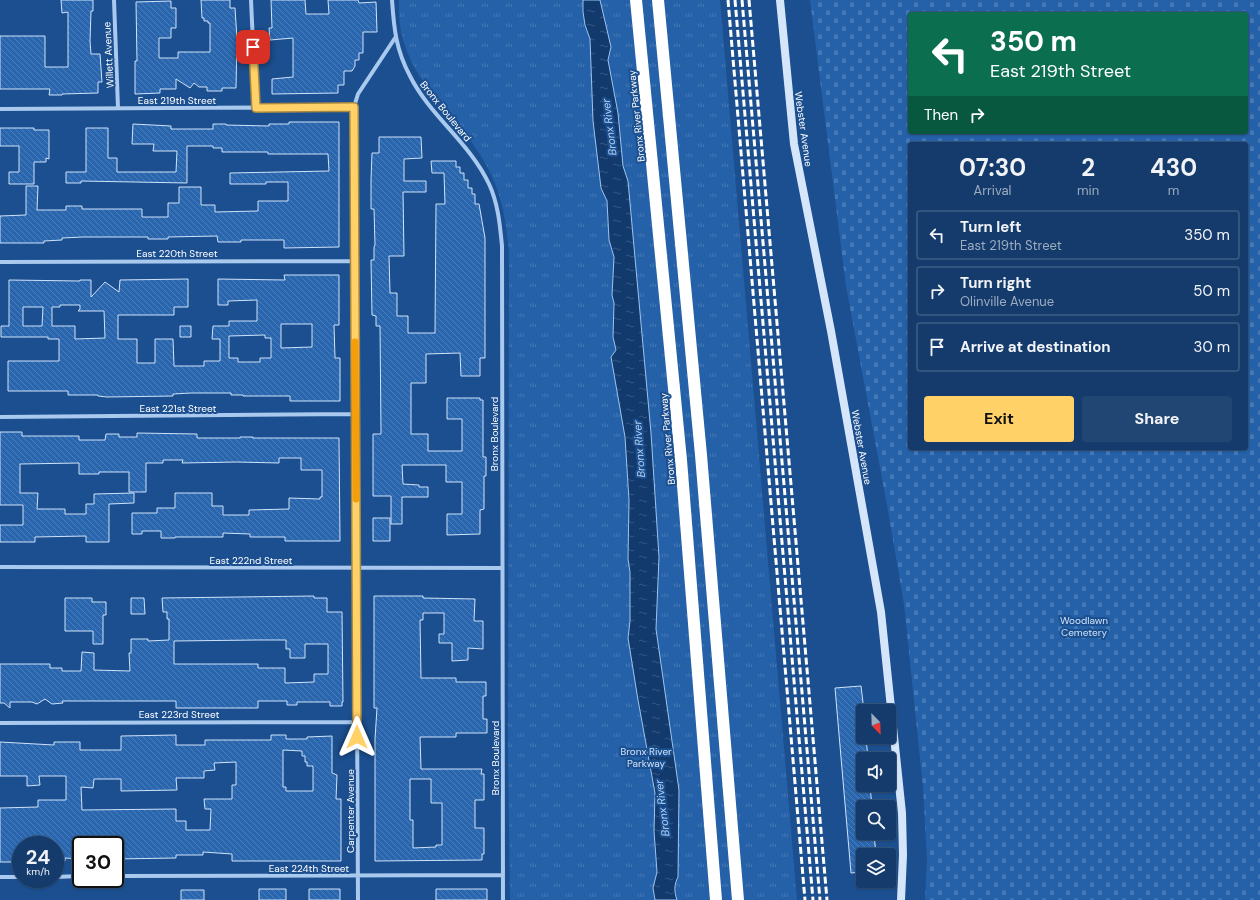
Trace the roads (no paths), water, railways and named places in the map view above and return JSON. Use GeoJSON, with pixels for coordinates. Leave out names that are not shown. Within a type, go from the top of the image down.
{"type":"FeatureCollection","features":[{"type":"Feature","properties":{"kind":"highway","name":"Bronx River Parkway"},"geometry":{"type":"LineString","coordinates":[[636,0],[681,460],[716,900]]}},
{"type":"Feature","properties":{"kind":"highway"},"geometry":{"type":"LineString","coordinates":[[658,0],[700,440],[738,900]]}},
{"type":"Feature","properties":{"kind":"main road","name":"Webster Avenue"},"geometry":{"type":"LineString","coordinates":[[780,0],[794,144],[832,331],[881,612],[902,814],[903,855],[901,900]]}},
{"type":"Feature","properties":{"kind":"street","name":"Willett Avenue"},"geometry":{"type":"LineString","coordinates":[[114,0],[118,108]]}},
{"type":"Feature","properties":{"kind":"street"},"geometry":{"type":"LineString","coordinates":[[251,0],[256,108]]}},
{"type":"Feature","properties":{"kind":"street","name":"Bronx Boulevard"},"geometry":{"type":"LineString","coordinates":[[392,0],[395,38],[404,63],[415,86],[478,165],[489,183],[498,212],[502,246],[502,568],[504,734],[503,900]]}},
{"type":"Feature","properties":{"kind":"street","name":"Carpenter Avenue"},"geometry":{"type":"LineString","coordinates":[[358,900],[354,107],[358,94],[395,38]]}},
{"type":"Feature","properties":{"kind":"street","name":"East 219th Street"},"geometry":{"type":"LineString","coordinates":[[0,109],[354,107]]}},
{"type":"Feature","properties":{"kind":"street","name":"East 220th Street"},"geometry":{"type":"LineString","coordinates":[[0,262],[355,261]]}},
{"type":"Feature","properties":{"kind":"street","name":"East 221st Street"},"geometry":{"type":"LineString","coordinates":[[0,417],[355,414]]}},
{"type":"Feature","properties":{"kind":"street","name":"East 222nd Street"},"geometry":{"type":"LineString","coordinates":[[0,567],[502,568]]}},
{"type":"Feature","properties":{"kind":"street","name":"East 223rd Street"},"geometry":{"type":"LineString","coordinates":[[0,723],[357,722]]}},
{"type":"Feature","properties":{"kind":"street","name":"East 224th Street"},"geometry":{"type":"LineString","coordinates":[[124,876],[503,875]]}},
{"type":"Feature","properties":{"kind":"street"},"geometry":{"type":"LineString","coordinates":[[0,877],[12,877]]}},
{"type":"Feature","properties":{"kind":"water","name":"Bronx River"},"geometry":{"type":"Polygon","coordinates":[[[583,0],[600,0],[611,47],[608,60],[618,113],[623,166],[628,181],[651,433],[659,557],[656,629],[679,790],[678,877],[675,888],[677,900],[655,900],[653,888],[657,872],[654,831],[655,793],[628,638],[630,621],[630,572],[628,559],[629,500],[625,437],[611,357],[616,350],[613,337],[614,303],[612,295],[614,257],[609,240],[607,201],[601,188],[593,121],[590,39],[585,25],[583,0]]]}},
{"type":"Feature","properties":{"kind":"railway"},"geometry":{"type":"LineString","coordinates":[[728,0],[805,900]]}},
{"type":"Feature","properties":{"kind":"railway"},"geometry":{"type":"LineString","coordinates":[[735,0],[813,900]]}},
{"type":"Feature","properties":{"kind":"railway"},"geometry":{"type":"LineString","coordinates":[[742,0],[820,900]]}},
{"type":"Feature","properties":{"kind":"railway"},"geometry":{"type":"LineString","coordinates":[[749,0],[827,900]]}},
{"type":"Feature","properties":{"kind":"park label","name":"Woodlawn Cemetery"},"geometry":{"type":"Point","coordinates":[1084,626]}}]}
